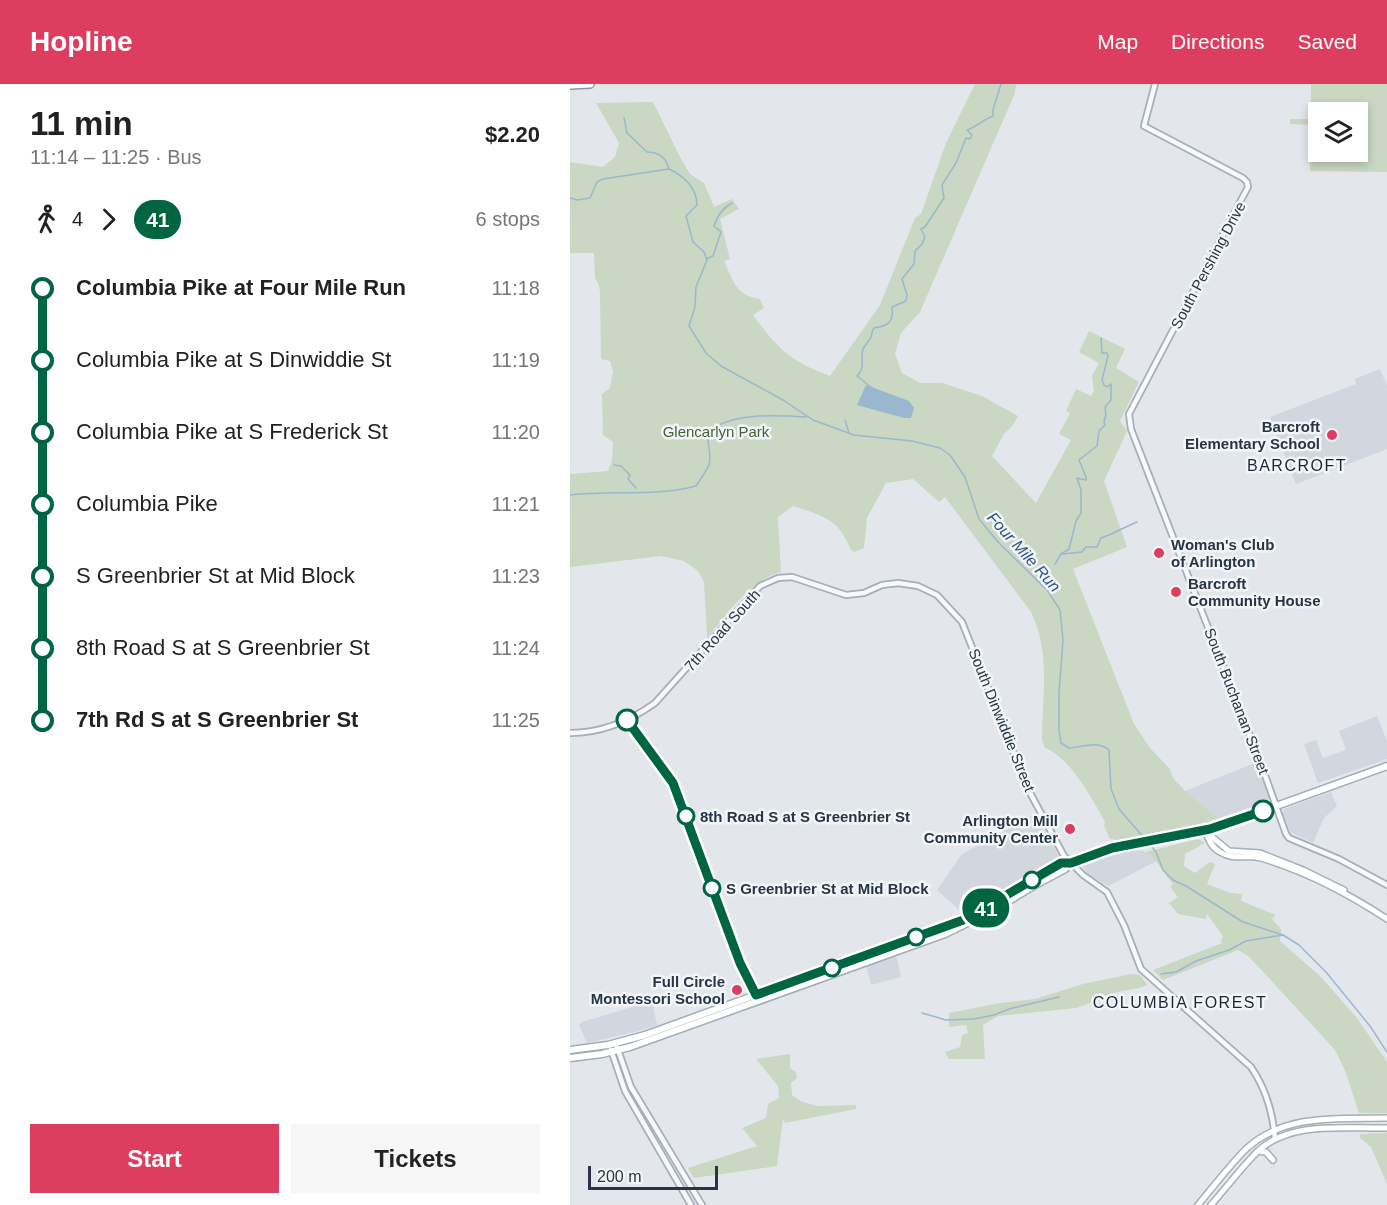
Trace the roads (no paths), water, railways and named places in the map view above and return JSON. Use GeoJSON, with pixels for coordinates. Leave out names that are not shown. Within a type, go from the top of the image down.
{"type":"FeatureCollection","features":[{"type":"Feature","properties":{"kind":"highway"},"geometry":{"type":"LineString","coordinates":[[570,85],[590,84]]}},
{"type":"Feature","properties":{"kind":"main road"},"geometry":{"type":"LineString","coordinates":[[570,1050],[612,1044],[645,1035],[966,919],[1061,863],[1071,863],[1099,852],[1132,844],[1208,829],[1387,765]]}},
{"type":"Feature","properties":{"kind":"main road"},"geometry":{"type":"LineString","coordinates":[[1208,829],[1212,837],[1229,851],[1260,853],[1294,867],[1345,890],[1387,917]]}},
{"type":"Feature","properties":{"kind":"main road"},"geometry":{"type":"LineString","coordinates":[[570,1058],[615,1051],[945,934],[992,911],[1065,869],[1071,863]]}},
{"type":"Feature","properties":{"kind":"main road"},"geometry":{"type":"LineString","coordinates":[[1198,1205],[1246,1149],[1275,1129],[1303,1121],[1387,1118]]}},
{"type":"Feature","properties":{"kind":"main road"},"geometry":{"type":"LineString","coordinates":[[1211,1205],[1258,1151],[1275,1139],[1304,1130],[1387,1128]]}},
{"type":"Feature","properties":{"kind":"main road"},"geometry":{"type":"LineString","coordinates":[[1258,1151],[1266,1152],[1273,1160]]}},
{"type":"Feature","properties":{"kind":"street","name":"South Pershing Drive"},"geometry":{"type":"LineString","coordinates":[[1131,429],[1129,414],[1225,234],[1248,185],[1243,178],[1144,126],[1155,84]]}},
{"type":"Feature","properties":{"kind":"street","name":"South Buchanan Street"},"geometry":{"type":"LineString","coordinates":[[1131,429],[1284,832],[1289,838],[1339,859],[1387,885]]}},
{"type":"Feature","properties":{"kind":"street","name":"7th Road South"},"geometry":{"type":"LineString","coordinates":[[570,733],[594,731],[613,726],[656,703],[760,586],[778,578],[799,578],[846,595],[864,593],[882,585],[898,583],[918,586],[937,595],[950,609]]}},
{"type":"Feature","properties":{"kind":"street","name":"South Dinwiddie Street"},"geometry":{"type":"LineString","coordinates":[[950,609],[962,622],[969,637],[1028,789],[1064,856],[1083,875],[1107,892],[1124,925],[1141,969],[1251,1067],[1262,1082],[1270,1105],[1275,1139]]}},
{"type":"Feature","properties":{"kind":"street"},"geometry":{"type":"LineString","coordinates":[[612,1044],[633,1092],[702,1205]]}},
{"type":"Feature","properties":{"kind":"street"},"geometry":{"type":"LineString","coordinates":[[615,1051],[625,1091],[691,1205]]}},
{"type":"Feature","properties":{"kind":"water"},"geometry":{"type":"Polygon","coordinates":[[[866,385],[909,401],[914,408],[911,418],[857,405],[866,385]]]}},
{"type":"Feature","properties":{"kind":"waterway"},"geometry":{"type":"LineString","coordinates":[[872,388],[857,376],[862,366],[863,349],[874,328],[889,322],[892,307],[906,301],[907,295],[902,279],[914,264],[915,251],[925,237],[921,229],[925,227],[944,198],[942,185],[956,163],[966,138],[970,139],[972,135],[967,130],[993,116],[1001,84]]}},
{"type":"Feature","properties":{"kind":"waterway"},"geometry":{"type":"LineString","coordinates":[[624,118],[627,133],[647,152],[661,156],[669,169]]}},
{"type":"Feature","properties":{"kind":"waterway","name":"Four Mile Run"},"geometry":{"type":"LineString","coordinates":[[570,198],[577,200],[590,198],[597,182],[603,179],[669,169],[680,175],[695,193],[697,205],[686,216],[693,242],[704,252],[707,260],[696,287],[695,307],[689,326],[706,353],[721,366],[783,400],[813,420],[854,435],[912,441],[940,448],[950,455],[965,477],[979,519],[998,542],[1047,590],[1060,610],[1063,640],[1059,693],[1061,743],[1069,748],[1100,745],[1109,750],[1111,789],[1119,809],[1145,839]]}},
{"type":"Feature","properties":{"kind":"waterway"},"geometry":{"type":"LineString","coordinates":[[706,259],[713,256],[721,232],[714,226],[717,219],[732,203]]}},
{"type":"Feature","properties":{"kind":"waterway"},"geometry":{"type":"LineString","coordinates":[[1055,564],[1061,554],[1069,549],[1076,521],[1081,513],[1081,490],[1077,478],[1086,480],[1086,477],[1079,460],[1097,446],[1099,431],[1105,425],[1105,407],[1111,400],[1111,384],[1107,387],[1102,380],[1108,356],[1107,353],[1102,353],[1101,338]]}},
{"type":"Feature","properties":{"kind":"waterway"},"geometry":{"type":"LineString","coordinates":[[570,495],[664,491],[696,486],[710,462],[707,434],[716,427],[740,418],[754,416],[806,417]]}},
{"type":"Feature","properties":{"kind":"waterway"},"geometry":{"type":"LineString","coordinates":[[845,420],[849,433]]}},
{"type":"Feature","properties":{"kind":"waterway"},"geometry":{"type":"LineString","coordinates":[[614,465],[621,466],[630,475],[628,479],[636,488]]}},
{"type":"Feature","properties":{"kind":"waterway"},"geometry":{"type":"LineString","coordinates":[[1062,554],[1082,552],[1086,547],[1097,547],[1101,538],[1137,522]]}},
{"type":"Feature","properties":{"kind":"waterway"},"geometry":{"type":"LineString","coordinates":[[1047,589],[1048,578]]}},
{"type":"Feature","properties":{"kind":"waterway","name":"Four Mile Run"},"geometry":{"type":"LineString","coordinates":[[1148,842],[1156,852],[1163,870],[1173,880],[1243,922],[1283,935],[1299,945],[1326,972],[1370,1026],[1387,1052]]}},
{"type":"Feature","properties":{"kind":"waterway"},"geometry":{"type":"LineString","coordinates":[[1161,974],[1176,972],[1196,961],[1229,950],[1246,941],[1283,935]]}},
{"type":"Feature","properties":{"kind":"waterway"},"geometry":{"type":"LineString","coordinates":[[922,1013],[946,1020],[974,1019],[1059,997]]}},
{"type":"Feature","properties":{"kind":"place","name":"Barcroft Elementary School"},"geometry":{"type":"Point","coordinates":[1332,435]}},
{"type":"Feature","properties":{"kind":"place","name":"Woman's Club of Arlington"},"geometry":{"type":"Point","coordinates":[1159,553]}},
{"type":"Feature","properties":{"kind":"place","name":"Barcroft Community House"},"geometry":{"type":"Point","coordinates":[1176,592]}},
{"type":"Feature","properties":{"kind":"place","name":"8th Road S at S Greenbrier St"},"geometry":{"type":"Point","coordinates":[686,816]}},
{"type":"Feature","properties":{"kind":"place","name":"Arlington Mill Community Center"},"geometry":{"type":"Point","coordinates":[1070,829]}},
{"type":"Feature","properties":{"kind":"place","name":"S Greenbrier St at Mid Block"},"geometry":{"type":"Point","coordinates":[712,888]}},
{"type":"Feature","properties":{"kind":"place","name":"Full Circle Montessori School"},"geometry":{"type":"Point","coordinates":[737,990]}},
{"type":"Feature","properties":{"kind":"district","name":"BARCROFT"},"geometry":{"type":"Point","coordinates":[1297,465]}},
{"type":"Feature","properties":{"kind":"district","name":"COLUMBIA FOREST"},"geometry":{"type":"Point","coordinates":[1180,1002]}},
{"type":"Feature","properties":{"kind":"park label","name":"Glencarlyn Park"},"geometry":{"type":"Point","coordinates":[716,431]}}]}
